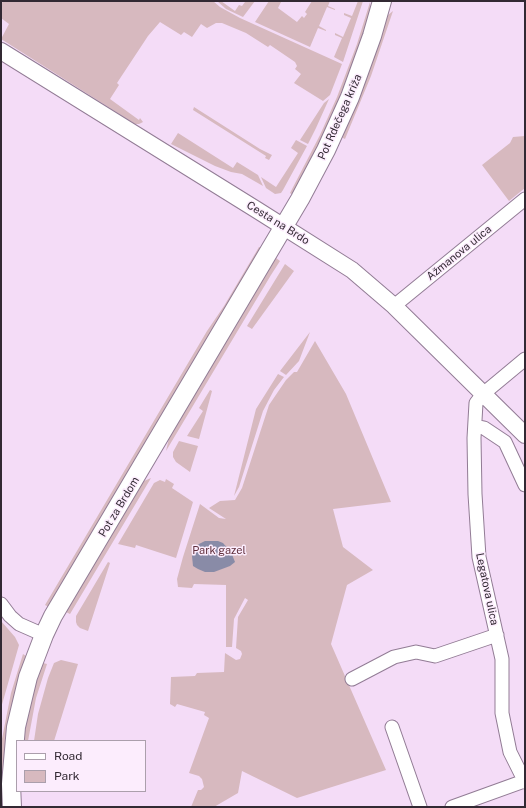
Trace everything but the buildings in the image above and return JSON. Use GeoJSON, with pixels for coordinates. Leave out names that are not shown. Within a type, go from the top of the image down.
{"type":"FeatureCollection","features":[{"type":"Feature","properties":{"kind":"main road","name":"Pot Rdečega križa"},"geometry":{"type":"LineString","coordinates":[[284,227],[326,150],[350,96],[372,36],[382,1]]}},
{"type":"Feature","properties":{"kind":"main road","name":"Pot za Brdom"},"geometry":{"type":"LineString","coordinates":[[12,807],[11,784],[16,727],[28,676],[44,635],[284,227]]}},
{"type":"Feature","properties":{"kind":"street","name":"Cesta na Brdo"},"geometry":{"type":"LineString","coordinates":[[1,51],[352,270],[394,306],[525,435]]}},
{"type":"Feature","properties":{"kind":"street","name":"Ažmanova ulica"},"geometry":{"type":"LineString","coordinates":[[394,306],[525,199]]}},
{"type":"Feature","properties":{"kind":"street"},"geometry":{"type":"LineString","coordinates":[[483,394],[525,359]]}},
{"type":"Feature","properties":{"kind":"street","name":"Legatova ulica"},"geometry":{"type":"LineString","coordinates":[[483,394],[476,403],[475,426],[475,494],[479,557],[502,659],[502,713],[510,752],[524,782]]}},
{"type":"Feature","properties":{"kind":"street"},"geometry":{"type":"LineString","coordinates":[[475,426],[484,428],[505,442],[525,485]]}},
{"type":"Feature","properties":{"kind":"street"},"geometry":{"type":"LineString","coordinates":[[1,604],[10,616],[19,624],[44,635]]}},
{"type":"Feature","properties":{"kind":"street"},"geometry":{"type":"LineString","coordinates":[[352,679],[394,657],[416,652],[434,656],[497,635]]}},
{"type":"Feature","properties":{"kind":"street"},"geometry":{"type":"LineString","coordinates":[[392,727],[420,807]]}},
{"type":"Feature","properties":{"kind":"street"},"geometry":{"type":"LineString","coordinates":[[452,807],[524,782]]}},
{"type":"Feature","properties":{"kind":"green space"},"geometry":{"type":"Polygon","coordinates":[[[3,1],[213,1],[220,7],[240,18],[342,64],[330,95],[323,101],[294,83],[301,74],[295,69],[297,66],[295,62],[270,45],[268,47],[246,33],[222,23],[216,23],[207,28],[201,24],[192,37],[184,32],[181,35],[160,22],[148,36],[117,83],[119,85],[110,99],[139,120],[140,118],[143,122],[135,124],[1,39],[9,24],[1,18],[1,5],[3,1]]]}},
{"type":"Feature","properties":{"kind":"green space"},"geometry":{"type":"Polygon","coordinates":[[[217,1],[221,1],[235,11],[239,5],[242,6],[245,2],[244,1],[255,1],[243,17],[226,9],[217,1]]]}},
{"type":"Feature","properties":{"kind":"green space"},"geometry":{"type":"Polygon","coordinates":[[[269,1],[281,2],[278,8],[297,22],[302,16],[304,18],[307,14],[305,12],[312,1],[330,1],[328,6],[335,10],[327,7],[319,26],[326,31],[318,28],[310,47],[255,22],[269,1]]]}},
{"type":"Feature","properties":{"kind":"green space"},"geometry":{"type":"Polygon","coordinates":[[[358,1],[363,1],[343,62],[334,57],[342,38],[335,35],[335,33],[343,37],[351,18],[344,15],[344,13],[352,16],[358,1]]]}},
{"type":"Feature","properties":{"kind":"green space"},"geometry":{"type":"Polygon","coordinates":[[[370,2],[371,11],[349,77],[323,137],[293,195],[290,193],[320,135],[337,97],[357,44],[370,2]]]}},
{"type":"Feature","properties":{"kind":"green space"},"geometry":{"type":"Polygon","coordinates":[[[393,11],[371,76],[345,139],[341,137],[363,89],[388,15],[393,11]]]}},
{"type":"Feature","properties":{"kind":"green space"},"geometry":{"type":"Polygon","coordinates":[[[329,99],[308,144],[300,140],[324,103],[329,99]]]}},
{"type":"Feature","properties":{"kind":"green space"},"geometry":{"type":"Polygon","coordinates":[[[194,107],[272,155],[269,160],[265,158],[266,156],[193,110],[194,107]]]}},
{"type":"Feature","properties":{"kind":"green space"},"geometry":{"type":"Polygon","coordinates":[[[178,133],[233,168],[237,162],[258,175],[263,186],[242,174],[231,172],[215,166],[171,144],[178,133]]]}},
{"type":"Feature","properties":{"kind":"green space"},"geometry":{"type":"Polygon","coordinates":[[[525,136],[525,188],[509,201],[482,165],[510,143],[513,137],[525,136]]]}},
{"type":"Feature","properties":{"kind":"green space"},"geometry":{"type":"Polygon","coordinates":[[[296,140],[307,146],[281,193],[275,194],[266,188],[261,177],[276,187],[298,153],[291,148],[296,140]]]}},
{"type":"Feature","properties":{"kind":"green space"},"geometry":{"type":"Polygon","coordinates":[[[259,247],[262,248],[49,607],[45,605],[207,331],[224,306],[259,247]]]}},
{"type":"Feature","properties":{"kind":"green space"},"geometry":{"type":"Polygon","coordinates":[[[276,258],[280,261],[166,451],[169,438],[276,258]]]}},
{"type":"Feature","properties":{"kind":"green space"},"geometry":{"type":"Polygon","coordinates":[[[285,264],[294,271],[252,329],[247,326],[285,264]]]}},
{"type":"Feature","properties":{"kind":"green space"},"geometry":{"type":"Polygon","coordinates":[[[310,332],[299,361],[286,375],[280,371],[310,332]]]}},
{"type":"Feature","properties":{"kind":"green space","name":"Park gazel"},"geometry":{"type":"Polygon","coordinates":[[[315,341],[346,394],[391,502],[333,509],[343,547],[373,570],[347,585],[331,644],[386,770],[297,798],[242,771],[238,793],[214,807],[191,807],[198,790],[201,790],[204,787],[202,779],[199,776],[189,773],[209,718],[204,715],[205,712],[177,704],[175,707],[170,704],[171,677],[195,676],[197,673],[224,672],[225,653],[236,660],[240,659],[242,654],[241,651],[236,648],[238,617],[248,600],[245,598],[234,619],[232,647],[226,647],[226,585],[194,584],[192,588],[178,587],[177,579],[200,504],[219,518],[226,519],[209,508],[220,501],[235,500],[242,488],[269,405],[286,380],[294,372],[297,372],[315,341]]]}},
{"type":"Feature","properties":{"kind":"green space"},"geometry":{"type":"Polygon","coordinates":[[[278,374],[284,377],[274,390],[263,411],[239,487],[234,496],[256,409],[278,374]]]}},
{"type":"Feature","properties":{"kind":"green space"},"geometry":{"type":"Polygon","coordinates":[[[210,390],[212,391],[199,439],[187,436],[203,411],[199,408],[210,390]]]}},
{"type":"Feature","properties":{"kind":"green space"},"geometry":{"type":"Polygon","coordinates":[[[179,441],[198,446],[190,472],[176,462],[173,457],[173,452],[179,441]]]}},
{"type":"Feature","properties":{"kind":"green space"},"geometry":{"type":"Polygon","coordinates":[[[151,478],[70,614],[66,612],[141,485],[144,481],[151,478]]]}},
{"type":"Feature","properties":{"kind":"green space"},"geometry":{"type":"Polygon","coordinates":[[[166,479],[174,484],[172,488],[193,502],[176,558],[136,545],[135,548],[118,544],[154,483],[160,480],[165,482],[166,479]]]}},
{"type":"Feature","properties":{"kind":"green space"},"geometry":{"type":"Polygon","coordinates":[[[108,562],[110,563],[88,631],[77,625],[76,616],[108,562]]]}},
{"type":"Feature","properties":{"kind":"green space"},"geometry":{"type":"Polygon","coordinates":[[[1,621],[15,637],[19,645],[1,708],[1,621]]]}},
{"type":"Feature","properties":{"kind":"green space"},"geometry":{"type":"Polygon","coordinates":[[[23,654],[26,656],[5,747],[3,807],[1,807],[1,744],[11,693],[23,654]]]}},
{"type":"Feature","properties":{"kind":"green space"},"geometry":{"type":"Polygon","coordinates":[[[61,660],[78,664],[54,740],[34,740],[38,714],[48,678],[54,663],[61,660]]]}},
{"type":"Feature","properties":{"kind":"green space"},"geometry":{"type":"Polygon","coordinates":[[[43,663],[47,664],[36,698],[28,740],[23,740],[33,691],[43,663]]]}},
{"type":"Feature","properties":{"kind":"water"},"geometry":{"type":"Polygon","coordinates":[[[205,541],[218,541],[223,543],[231,552],[235,562],[230,566],[214,572],[205,572],[193,566],[192,556],[195,548],[205,541]]]}}]}
